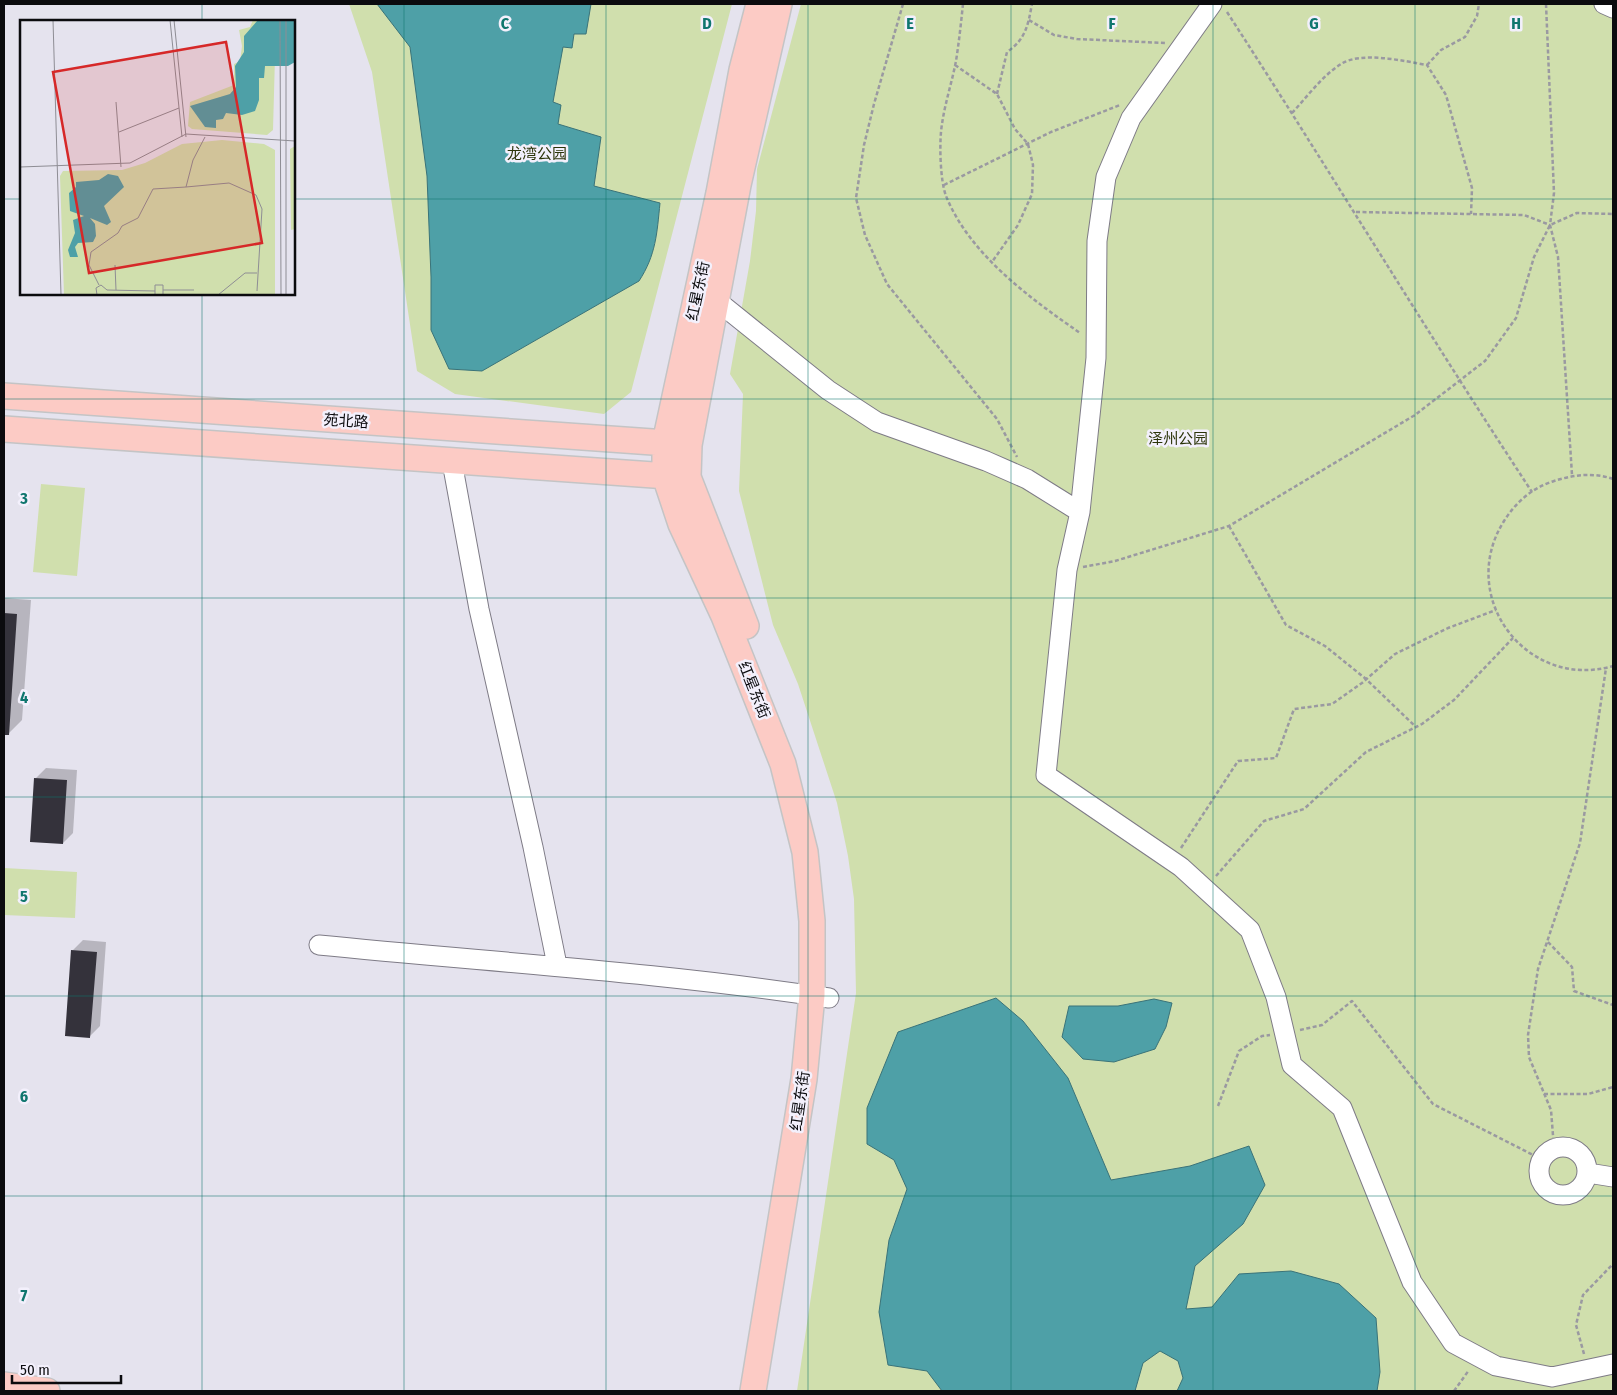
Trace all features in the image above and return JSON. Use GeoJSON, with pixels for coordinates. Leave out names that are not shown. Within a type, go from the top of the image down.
{"type":"FeatureCollection","features":[{"type":"Feature","properties":{"kind":"main road","name":"红星东街"},"geometry":{"type":"LineString","coordinates":[[759,4],[742,70],[720,193],[677,444],[677,476],[682,524],[724,616],[783,764],[805,852],[821,996],[818,1091],[771,1391]]}},
{"type":"Feature","properties":{"kind":"main road","name":"红星东街"},"geometry":{"type":"LineString","coordinates":[[677,444],[716,300],[738,185],[780,4]]}},
{"type":"Feature","properties":{"kind":"main road","name":"苑北路"},"geometry":{"type":"LineString","coordinates":[[4,396],[677,444]]}},
{"type":"Feature","properties":{"kind":"main road"},"geometry":{"type":"LineString","coordinates":[[4,429],[452,462],[677,476]]}},
{"type":"Feature","properties":{"kind":"main road","name":"红星东街"},"geometry":{"type":"LineString","coordinates":[[753,1391],[804,1078],[821,996]]}},
{"type":"Feature","properties":{"kind":"main road"},"geometry":{"type":"LineString","coordinates":[[4,1385],[47,1391]]}},
{"type":"Feature","properties":{"kind":"street"},"geometry":{"type":"LineString","coordinates":[[1604,4],[1613,8]]}},
{"type":"Feature","properties":{"kind":"street"},"geometry":{"type":"LineString","coordinates":[[1219,8],[1182,44],[1146,95],[1131,118],[1106,177],[1096,241],[1096,344],[1080,512],[1067,570],[1046,775],[1173,861],[1250,930],[1276,997],[1292,1065],[1342,1108],[1412,1282],[1453,1343],[1496,1366],[1552,1377],[1613,1364]]}},
{"type":"Feature","properties":{"kind":"street"},"geometry":{"type":"LineString","coordinates":[[716,300],[828,390],[877,422],[986,461],[1027,479],[1080,512]]}},
{"type":"Feature","properties":{"kind":"street"},"geometry":{"type":"LineString","coordinates":[[452,462],[479,609],[533,847],[557,965]]}},
{"type":"Feature","properties":{"kind":"street"},"geometry":{"type":"LineString","coordinates":[[319,945],[557,965],[821,996]]}},
{"type":"Feature","properties":{"kind":"street"},"geometry":{"type":"LineString","coordinates":[[1562,1146],[1578,1151],[1584,1157],[1588,1173],[1581,1188],[1575,1192],[1560,1195],[1546,1188],[1541,1182],[1539,1167],[1548,1154],[1562,1146]]}},
{"type":"Feature","properties":{"kind":"street"},"geometry":{"type":"LineString","coordinates":[[1588,1173],[1613,1177]]}},
{"type":"Feature","properties":{"kind":"path"},"geometry":{"type":"LineString","coordinates":[[903,4],[864,145],[856,198],[866,235],[888,284],[997,419],[1027,479]]}},
{"type":"Feature","properties":{"kind":"path"},"geometry":{"type":"LineString","coordinates":[[963,4],[955,65],[941,126],[945,194],[960,224],[992,262],[1048,310],[1096,344]]}},
{"type":"Feature","properties":{"kind":"path"},"geometry":{"type":"LineString","coordinates":[[997,94],[1007,52],[1020,43],[1029,20],[1032,4]]}},
{"type":"Feature","properties":{"kind":"path"},"geometry":{"type":"LineString","coordinates":[[1427,65],[1441,50],[1465,37],[1477,16],[1479,4]]}},
{"type":"Feature","properties":{"kind":"path"},"geometry":{"type":"LineString","coordinates":[[1067,570],[1116,560],[1229,526],[1415,415],[1485,361],[1516,318],[1534,257],[1550,225],[1554,194],[1546,4]]}},
{"type":"Feature","properties":{"kind":"path"},"geometry":{"type":"LineString","coordinates":[[1219,8],[1292,113],[1356,212],[1459,381],[1532,492]]}},
{"type":"Feature","properties":{"kind":"path"},"geometry":{"type":"LineString","coordinates":[[1029,20],[1054,35],[1077,39],[1182,44]]}},
{"type":"Feature","properties":{"kind":"path"},"geometry":{"type":"LineString","coordinates":[[1292,113],[1324,78],[1342,63],[1376,56],[1427,65],[1446,95],[1472,188],[1471,214]]}},
{"type":"Feature","properties":{"kind":"path"},"geometry":{"type":"LineString","coordinates":[[955,65],[997,94],[1015,129],[1028,144],[1033,165],[1032,194],[1018,225],[992,262]]}},
{"type":"Feature","properties":{"kind":"path"},"geometry":{"type":"LineString","coordinates":[[944,185],[1051,132],[1146,95]]}},
{"type":"Feature","properties":{"kind":"path"},"geometry":{"type":"LineString","coordinates":[[1356,212],[1524,215],[1550,225],[1577,214],[1613,214]]}},
{"type":"Feature","properties":{"kind":"path"},"geometry":{"type":"LineString","coordinates":[[1550,225],[1558,257],[1572,475]]}},
{"type":"Feature","properties":{"kind":"path"},"geometry":{"type":"LineString","coordinates":[[1613,479],[1603,476],[1572,475],[1540,486],[1513,507],[1495,535],[1488,569],[1492,602],[1496,610],[1513,638],[1533,656],[1564,669],[1598,671],[1613,666]]}},
{"type":"Feature","properties":{"kind":"path"},"geometry":{"type":"LineString","coordinates":[[1229,526],[1286,625],[1326,646],[1366,679],[1416,727]]}},
{"type":"Feature","properties":{"kind":"path"},"geometry":{"type":"LineString","coordinates":[[1173,861],[1238,761],[1276,758],[1294,709],[1332,704],[1366,679],[1395,654],[1448,628],[1496,610]]}},
{"type":"Feature","properties":{"kind":"path"},"geometry":{"type":"LineString","coordinates":[[1204,888],[1264,821],[1304,810],[1366,752],[1416,727],[1454,700],[1513,638]]}},
{"type":"Feature","properties":{"kind":"path"},"geometry":{"type":"LineString","coordinates":[[1218,1106],[1240,1051],[1262,1036],[1322,1025],[1352,1001],[1433,1104],[1548,1154],[1551,1110],[1529,1057],[1528,1036],[1538,969],[1580,843],[1606,668]]}},
{"type":"Feature","properties":{"kind":"path"},"geometry":{"type":"LineString","coordinates":[[1547,941],[1572,967],[1574,991],[1613,1005]]}},
{"type":"Feature","properties":{"kind":"path"},"geometry":{"type":"LineString","coordinates":[[1544,1094],[1588,1094],[1613,1087]]}},
{"type":"Feature","properties":{"kind":"path"},"geometry":{"type":"LineString","coordinates":[[1588,1370],[1576,1325],[1583,1295],[1613,1264]]}},
{"type":"Feature","properties":{"kind":"path"},"geometry":{"type":"LineString","coordinates":[[1454,1391],[1480,1357]]}},
{"type":"Feature","properties":{"kind":"green space","name":"龙湾公园"},"geometry":{"type":"Polygon","coordinates":[[[349,4],[732,4],[631,392],[604,414],[455,394],[417,371],[372,72],[349,4]]]}},
{"type":"Feature","properties":{"kind":"green space","name":"泽州公园"},"geometry":{"type":"Polygon","coordinates":[[[801,4],[1613,4],[1613,1391],[797,1391],[856,993],[854,899],[848,856],[837,803],[798,684],[773,625],[739,491],[743,394],[730,374],[750,261],[756,211],[757,169],[801,4]]]}},
{"type":"Feature","properties":{"kind":"green space"},"geometry":{"type":"Polygon","coordinates":[[[41,484],[85,488],[77,576],[33,572],[41,484]]]}},
{"type":"Feature","properties":{"kind":"green space"},"geometry":{"type":"Polygon","coordinates":[[[4,868],[77,872],[75,918],[4,915],[4,868]]]}},
{"type":"Feature","properties":{"kind":"water"},"geometry":{"type":"Polygon","coordinates":[[[377,4],[591,4],[586,34],[574,34],[572,48],[563,47],[553,102],[561,105],[558,124],[601,137],[594,186],[660,203],[657,234],[652,253],[639,281],[482,371],[449,369],[431,330],[427,176],[410,47],[377,4]]]}},
{"type":"Feature","properties":{"kind":"water"},"geometry":{"type":"Polygon","coordinates":[[[996,998],[1023,1021],[1068,1078],[1111,1180],[1190,1166],[1249,1146],[1265,1185],[1243,1224],[1195,1266],[1186,1309],[1212,1307],[1239,1274],[1291,1271],[1339,1284],[1376,1318],[1380,1372],[1377,1391],[1177,1391],[1183,1378],[1178,1361],[1160,1351],[1143,1363],[1135,1391],[942,1391],[927,1371],[888,1365],[879,1312],[889,1240],[907,1189],[894,1160],[867,1144],[867,1108],[898,1032],[996,998]]]}},
{"type":"Feature","properties":{"kind":"water"},"geometry":{"type":"Polygon","coordinates":[[[1154,999],[1172,1003],[1166,1027],[1155,1049],[1114,1062],[1083,1059],[1062,1037],[1069,1006],[1118,1006],[1154,999]]]}},
{"type":"Feature","properties":{"kind":"building"},"geometry":{"type":"Polygon","coordinates":[[[4,613],[17,614],[9,735],[4,735],[4,613]]]}},
{"type":"Feature","properties":{"kind":"building"},"geometry":{"type":"Polygon","coordinates":[[[34,778],[67,780],[63,844],[30,842],[34,778]]]}},
{"type":"Feature","properties":{"kind":"building"},"geometry":{"type":"Polygon","coordinates":[[[71,950],[97,952],[90,1038],[65,1036],[71,950]]]}}]}
